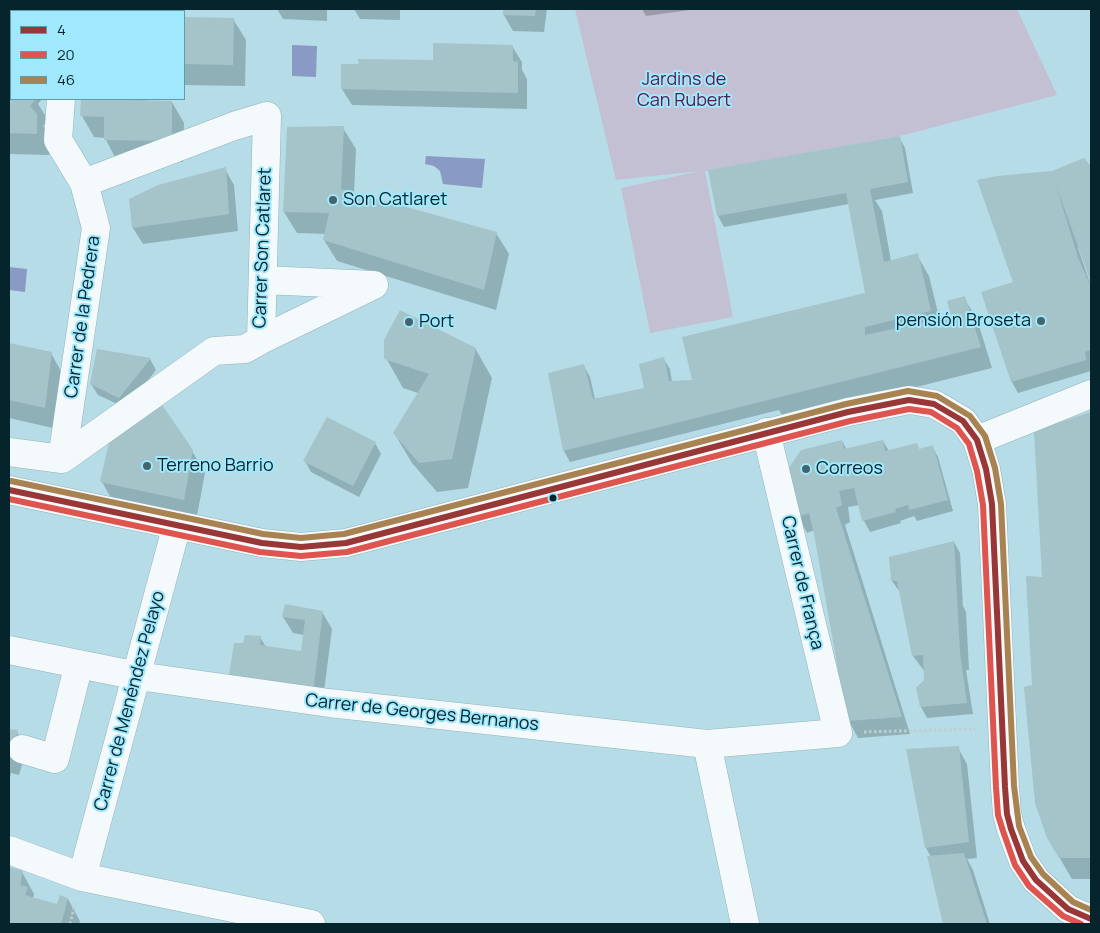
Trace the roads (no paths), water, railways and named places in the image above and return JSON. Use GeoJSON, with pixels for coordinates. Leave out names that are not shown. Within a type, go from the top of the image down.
{"type":"FeatureCollection","features":[{"type":"Feature","properties":{"kind":"street","name":"Carrer de la Pedrera"},"geometry":{"type":"LineString","coordinates":[[61,100],[58,140],[84,183],[96,228],[62,459]]}},
{"type":"Feature","properties":{"kind":"street","name":"Carrer Son Catlaret"},"geometry":{"type":"LineString","coordinates":[[62,459],[214,351],[245,349],[260,340],[267,116],[234,126],[84,183]]}},
{"type":"Feature","properties":{"kind":"street"},"geometry":{"type":"LineString","coordinates":[[260,340],[374,285],[263,280]]}},
{"type":"Feature","properties":{"kind":"street"},"geometry":{"type":"LineString","coordinates":[[977,440],[1091,394]]}},
{"type":"Feature","properties":{"kind":"street"},"geometry":{"type":"LineString","coordinates":[[9,490],[177,525],[215,535],[262,543],[301,547],[346,543],[766,432],[908,400],[934,404],[948,410],[963,421],[977,440],[986,469],[992,504],[1007,814],[1016,843],[1024,861],[1036,880],[1080,914]]}},
{"type":"Feature","properties":{"kind":"street","name":"Carrer de França"},"geometry":{"type":"LineString","coordinates":[[766,432],[838,733]]}},
{"type":"Feature","properties":{"kind":"street"},"geometry":{"type":"LineString","coordinates":[[9,452],[62,459]]}},
{"type":"Feature","properties":{"kind":"street","name":"Carrer de Menéndez Pelayo"},"geometry":{"type":"LineString","coordinates":[[82,877],[138,676],[177,525]]}},
{"type":"Feature","properties":{"kind":"street","name":"Carrer de Georges Bernanos"},"geometry":{"type":"LineString","coordinates":[[9,650],[138,676],[329,704],[707,744],[838,733]]}},
{"type":"Feature","properties":{"kind":"street"},"geometry":{"type":"LineString","coordinates":[[22,749],[55,759],[80,664]]}},
{"type":"Feature","properties":{"kind":"street"},"geometry":{"type":"LineString","coordinates":[[707,744],[745,924]]}},
{"type":"Feature","properties":{"kind":"street"},"geometry":{"type":"LineString","coordinates":[[9,850],[82,877],[311,924]]}},
{"type":"Feature","properties":{"kind":"water"},"geometry":{"type":"Polygon","coordinates":[[[292,45],[317,46],[316,77],[292,76],[292,45]]]}},
{"type":"Feature","properties":{"kind":"water"},"geometry":{"type":"Polygon","coordinates":[[[426,156],[485,159],[482,188],[443,184],[440,171],[434,166],[425,164],[426,156]]]}},
{"type":"Feature","properties":{"kind":"water"},"geometry":{"type":"Polygon","coordinates":[[[9,267],[27,269],[25,292],[9,290],[9,267]]]}},
{"type":"Feature","properties":{"kind":"place","name":"Son Catlaret"},"geometry":{"type":"Point","coordinates":[333,200]}},
{"type":"Feature","properties":{"kind":"place","name":"pensión Broseta"},"geometry":{"type":"Point","coordinates":[1041,321]}},
{"type":"Feature","properties":{"kind":"place","name":"Port"},"geometry":{"type":"Point","coordinates":[409,322]}},
{"type":"Feature","properties":{"kind":"place","name":"Terreno Barrio"},"geometry":{"type":"Point","coordinates":[147,466]}},
{"type":"Feature","properties":{"kind":"place","name":"Correos"},"geometry":{"type":"Point","coordinates":[806,469]}},
{"type":"Feature","properties":{"kind":"park label","name":"Jardins de Can Rubert"},"geometry":{"type":"Point","coordinates":[684,90]}}]}
